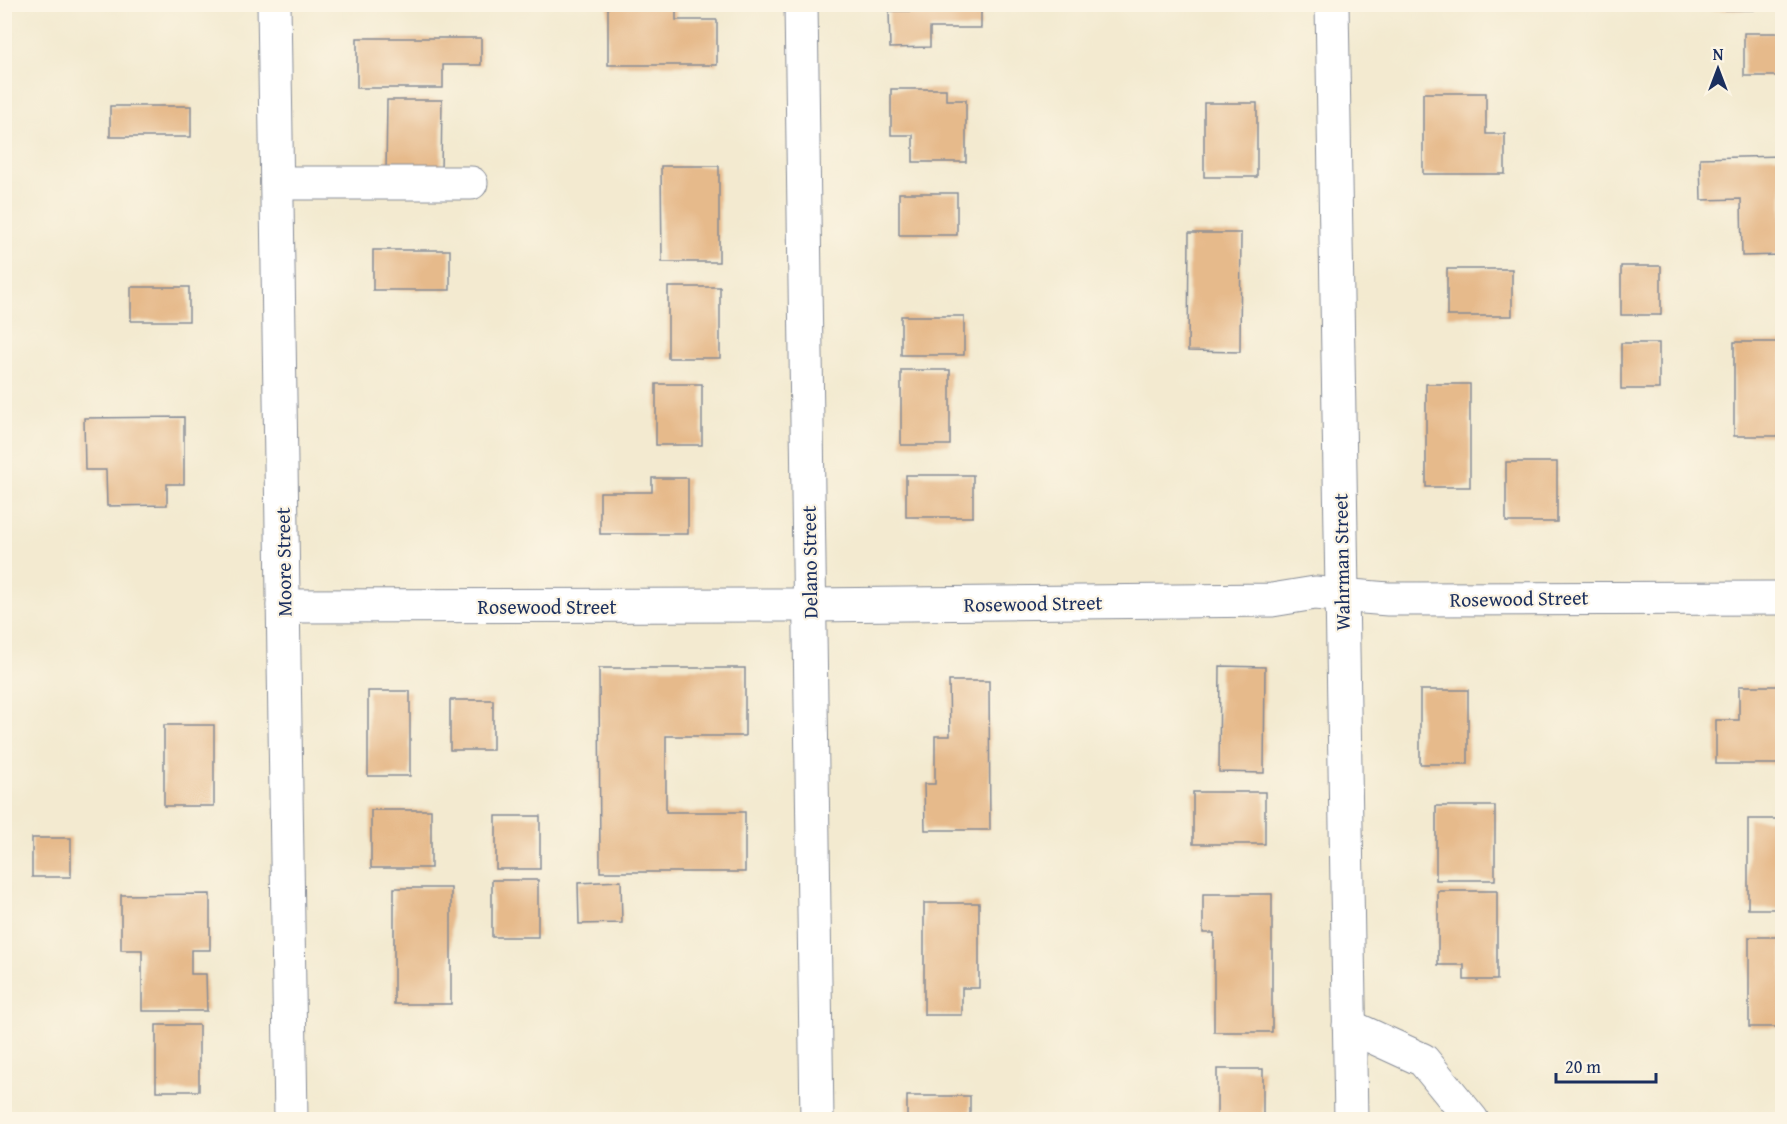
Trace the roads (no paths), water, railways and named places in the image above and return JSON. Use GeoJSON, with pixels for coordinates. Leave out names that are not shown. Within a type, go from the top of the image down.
{"type":"FeatureCollection","features":[{"type":"Feature","properties":{"kind":"street","name":"Moore Street"},"geometry":{"type":"LineString","coordinates":[[274,4],[291,1119]]}},
{"type":"Feature","properties":{"kind":"street","name":"Delano Street"},"geometry":{"type":"LineString","coordinates":[[801,4],[817,1119]]}},
{"type":"Feature","properties":{"kind":"street","name":"Wahrman Street"},"geometry":{"type":"LineString","coordinates":[[1332,4],[1351,1119]]}},
{"type":"Feature","properties":{"kind":"street"},"geometry":{"type":"LineString","coordinates":[[277,183],[471,183]]}},
{"type":"Feature","properties":{"kind":"street","name":"Rosewood Street"},"geometry":{"type":"LineString","coordinates":[[283,606],[810,605],[1272,600],[1315,593],[1388,599],[1782,598]]}},
{"type":"Feature","properties":{"kind":"street"},"geometry":{"type":"LineString","coordinates":[[1349,1026],[1424,1060],[1472,1119]]}}]}
